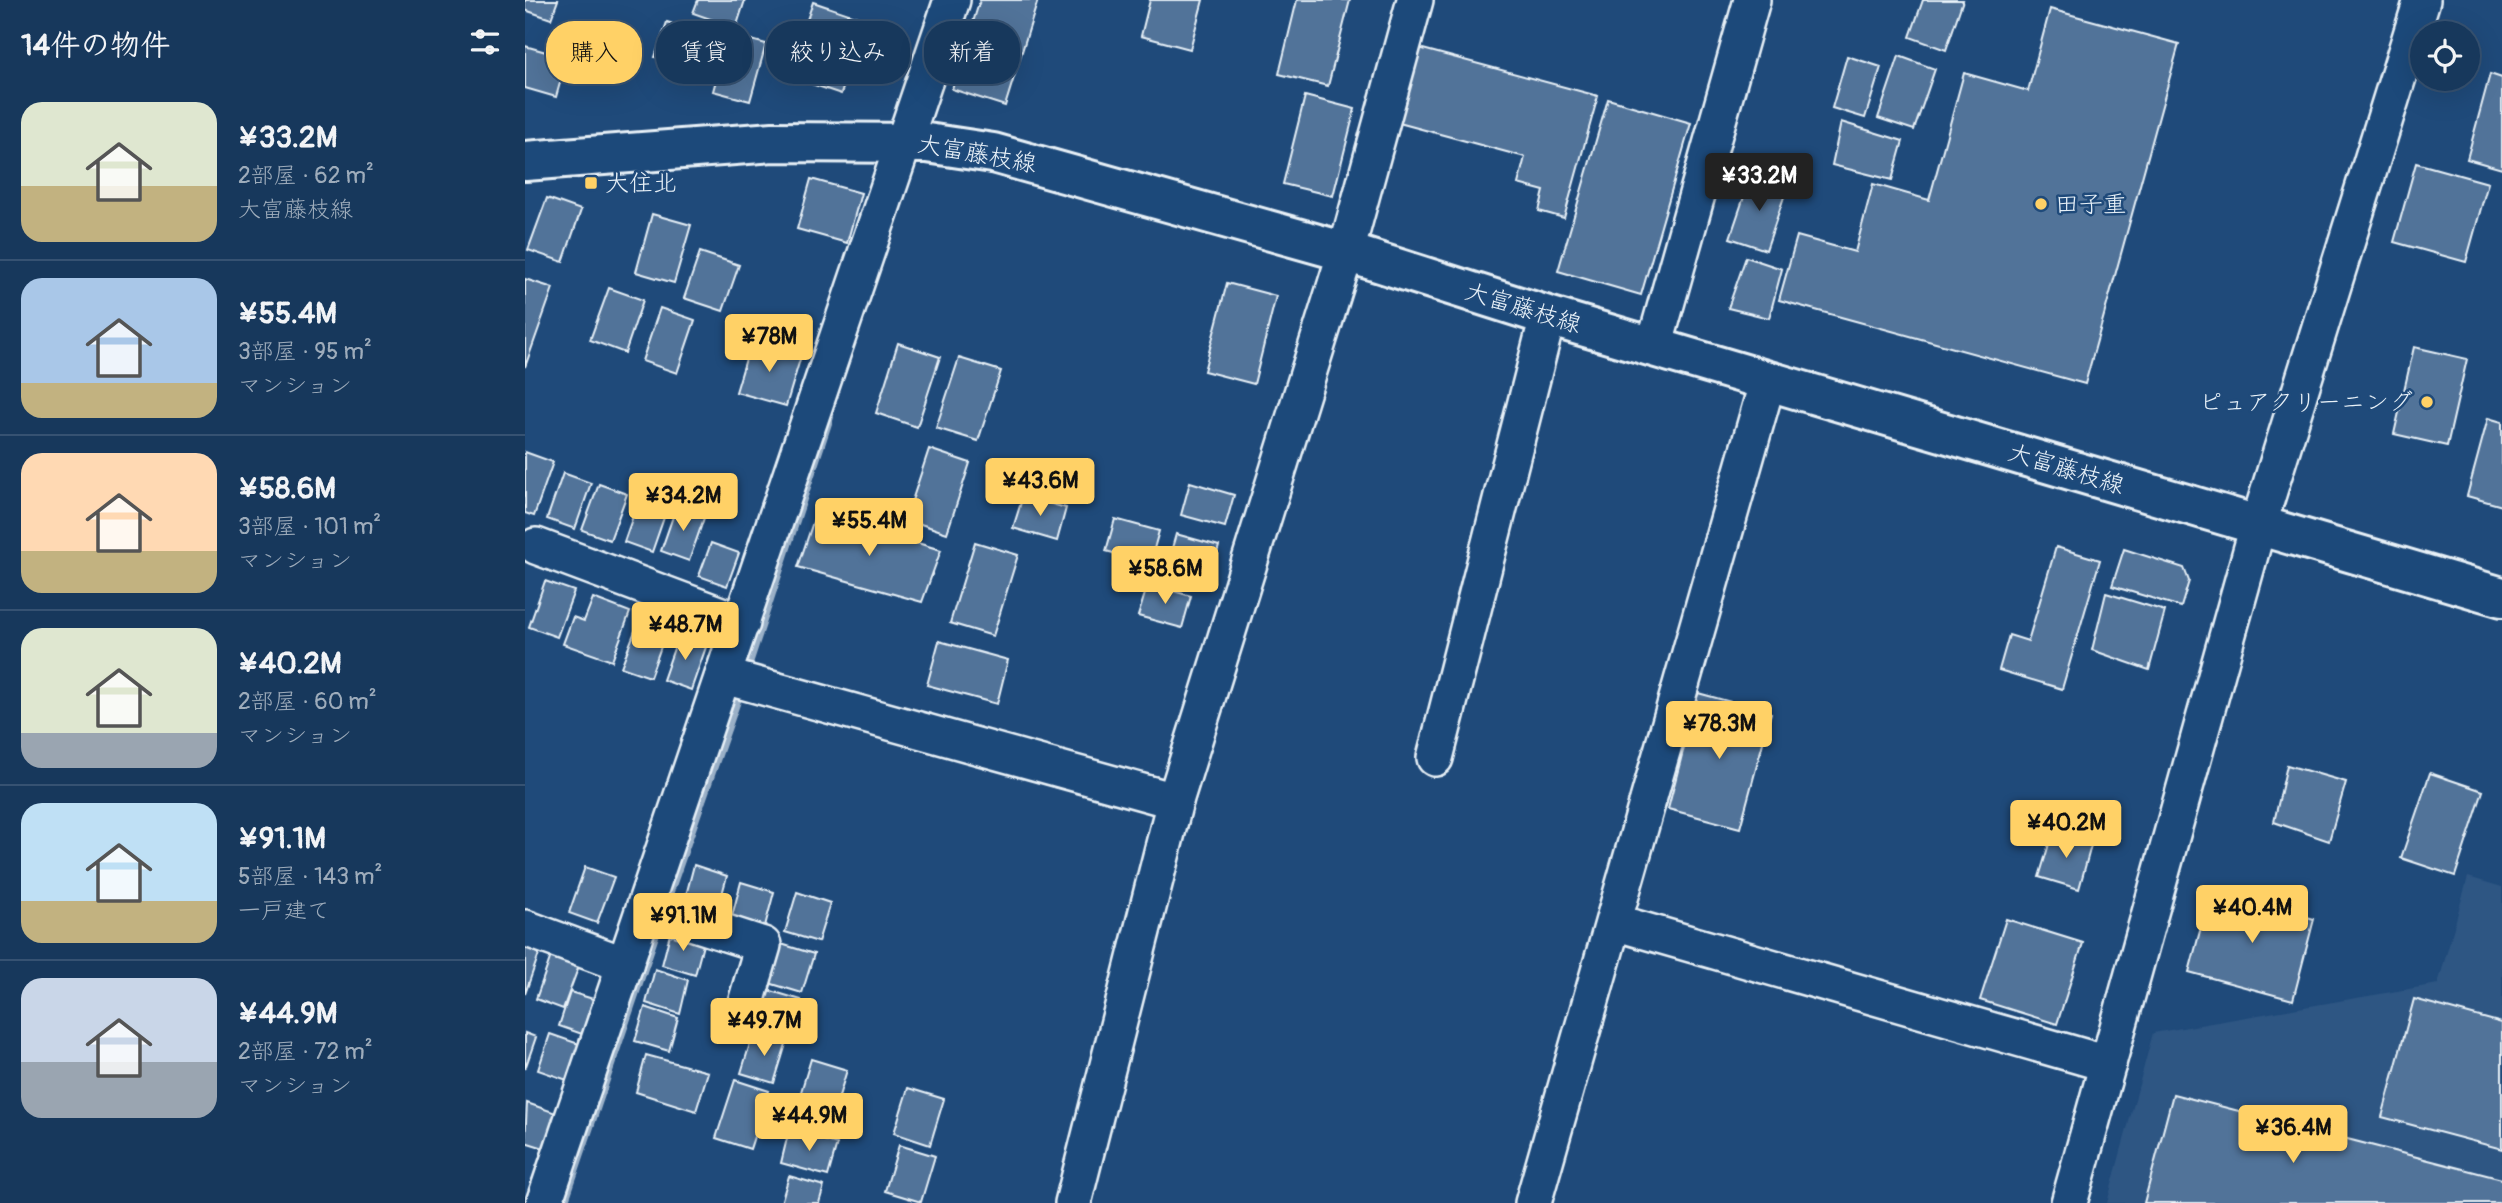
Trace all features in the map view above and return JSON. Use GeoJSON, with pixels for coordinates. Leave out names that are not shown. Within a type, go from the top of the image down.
{"type":"FeatureCollection","features":[{"type":"Feature","properties":{"kind":"main road","name":"大富藤枝線"},"geometry":{"type":"LineString","coordinates":[[525,161],[773,142],[905,142],[993,153],[1346,252],[1548,316],[2502,597]]}},
{"type":"Feature","properties":{"kind":"street"},"geometry":{"type":"LineString","coordinates":[[544,1203],[952,0]]}},
{"type":"Feature","properties":{"kind":"street"},"geometry":{"type":"LineString","coordinates":[[1073,1203],[1175,801],[1346,252],[1415,0]]}},
{"type":"Feature","properties":{"kind":"street"},"geometry":{"type":"LineString","coordinates":[[1654,347],[1752,0]]}},
{"type":"Feature","properties":{"kind":"street"},"geometry":{"type":"LineString","coordinates":[[2069,1203],[2258,526],[2422,0]]}},
{"type":"Feature","properties":{"kind":"street"},"geometry":{"type":"LineString","coordinates":[[1435,758],[1548,316]]}},
{"type":"Feature","properties":{"kind":"street"},"geometry":{"type":"LineString","coordinates":[[1534,1203],[1768,380]]}},
{"type":"Feature","properties":{"kind":"street"},"geometry":{"type":"LineString","coordinates":[[536,546],[742,623]]}},
{"type":"Feature","properties":{"kind":"street"},"geometry":{"type":"LineString","coordinates":[[724,676],[1175,801]]}},
{"type":"Feature","properties":{"kind":"street"},"geometry":{"type":"LineString","coordinates":[[645,907],[763,945],[741,1020]]}},
{"type":"Feature","properties":{"kind":"street"},"geometry":{"type":"LineString","coordinates":[[1613,922],[2108,1064]]}},
{"type":"Feature","properties":{"kind":"street"},"geometry":{"type":"LineString","coordinates":[[525,928],[625,965]]}},
{"type":"Feature","properties":{"kind":"shaded area"},"geometry":{"type":"Polygon","coordinates":[[[2468,877],[2502,887],[2502,1203],[2107,1203],[2153,1033],[2438,984],[2468,877]]]}},
{"type":"Feature","properties":{"kind":"building"},"geometry":{"type":"Polygon","coordinates":[[[525,0],[558,0],[551,19],[525,10],[525,0]]]}},
{"type":"Feature","properties":{"kind":"building"},"geometry":{"type":"Polygon","coordinates":[[[698,0],[745,0],[738,21],[716,21],[693,13],[698,0]]]}},
{"type":"Feature","properties":{"kind":"building"},"geometry":{"type":"Polygon","coordinates":[[[980,0],[1038,0],[1020,58],[1020,21],[973,21],[980,0]]]}},
{"type":"Feature","properties":{"kind":"building"},"geometry":{"type":"Polygon","coordinates":[[[1150,0],[1203,0],[1190,49],[1141,36],[1150,0]]]}},
{"type":"Feature","properties":{"kind":"building"},"geometry":{"type":"Polygon","coordinates":[[[1297,0],[1350,0],[1328,86],[1279,74],[1297,0]]]}},
{"type":"Feature","properties":{"kind":"building"},"geometry":{"type":"Polygon","coordinates":[[[1923,0],[1963,0],[1946,50],[1910,37],[1923,0]]]}},
{"type":"Feature","properties":{"kind":"building"},"geometry":{"type":"Polygon","coordinates":[[[813,2],[866,20],[866,21],[807,21],[813,2]]]}},
{"type":"Feature","properties":{"kind":"building"},"geometry":{"type":"Polygon","coordinates":[[[2050,9],[2179,44],[2085,384],[1779,300],[1797,236],[1855,252],[1873,184],[1929,200],[1964,73],[2028,91],[2050,9]]]}},
{"type":"Feature","properties":{"kind":"building"},"geometry":{"type":"Polygon","coordinates":[[[752,40],[766,44],[750,101],[713,91],[715,84],[752,84],[752,40]]]}},
{"type":"Feature","properties":{"kind":"building"},"geometry":{"type":"Polygon","coordinates":[[[525,46],[546,52],[546,84],[560,84],[556,97],[525,88],[525,46]]]}},
{"type":"Feature","properties":{"kind":"building"},"geometry":{"type":"Polygon","coordinates":[[[1419,48],[1598,96],[1564,218],[1539,211],[1544,191],[1518,184],[1525,157],[1399,123],[1419,48]]]}},
{"type":"Feature","properties":{"kind":"building"},"geometry":{"type":"Polygon","coordinates":[[[1847,56],[1881,67],[1865,118],[1832,108],[1847,56]]]}},
{"type":"Feature","properties":{"kind":"building"},"geometry":{"type":"Polygon","coordinates":[[[1899,56],[1935,69],[1914,130],[1878,118],[1899,56]]]}},
{"type":"Feature","properties":{"kind":"building"},"geometry":{"type":"Polygon","coordinates":[[[2490,74],[2502,78],[2502,169],[2467,159],[2490,74]]]}},
{"type":"Feature","properties":{"kind":"building"},"geometry":{"type":"Polygon","coordinates":[[[812,84],[844,84],[841,94],[812,84]]]}},
{"type":"Feature","properties":{"kind":"building"},"geometry":{"type":"Polygon","coordinates":[[[954,84],[1012,84],[1005,106],[952,89],[954,84]]]}},
{"type":"Feature","properties":{"kind":"building"},"geometry":{"type":"Polygon","coordinates":[[[1305,96],[1355,109],[1333,196],[1283,184],[1305,96]]]}},
{"type":"Feature","properties":{"kind":"building"},"geometry":{"type":"Polygon","coordinates":[[[1608,99],[1691,123],[1641,295],[1558,271],[1608,99]]]}},
{"type":"Feature","properties":{"kind":"building"},"geometry":{"type":"Polygon","coordinates":[[[1841,122],[1903,141],[1892,180],[1832,165],[1841,122]]]}},
{"type":"Feature","properties":{"kind":"building"},"geometry":{"type":"Polygon","coordinates":[[[2416,163],[2488,183],[2466,262],[2394,242],[2416,163]]]}},
{"type":"Feature","properties":{"kind":"building"},"geometry":{"type":"Polygon","coordinates":[[[1751,176],[1787,188],[1766,250],[1730,238],[1751,176]]]}},
{"type":"Feature","properties":{"kind":"building"},"geometry":{"type":"Polygon","coordinates":[[[811,179],[861,193],[847,243],[797,229],[811,179]]]}},
{"type":"Feature","properties":{"kind":"building"},"geometry":{"type":"Polygon","coordinates":[[[547,198],[581,210],[563,262],[528,250],[547,198]]]}},
{"type":"Feature","properties":{"kind":"building"},"geometry":{"type":"Polygon","coordinates":[[[652,214],[691,225],[674,283],[636,272],[652,214]]]}},
{"type":"Feature","properties":{"kind":"building"},"geometry":{"type":"Polygon","coordinates":[[[700,252],[739,265],[723,311],[684,298],[700,252]]]}},
{"type":"Feature","properties":{"kind":"building"},"geometry":{"type":"Polygon","coordinates":[[[1746,257],[1782,269],[1769,318],[1728,308],[1746,257]]]}},
{"type":"Feature","properties":{"kind":"building"},"geometry":{"type":"Polygon","coordinates":[[[525,279],[553,288],[525,367],[525,279]]]}},
{"type":"Feature","properties":{"kind":"building"},"geometry":{"type":"Polygon","coordinates":[[[1227,283],[1276,296],[1254,384],[1204,371],[1227,283]]]}},
{"type":"Feature","properties":{"kind":"building"},"geometry":{"type":"Polygon","coordinates":[[[609,288],[643,300],[625,353],[590,340],[609,288]]]}},
{"type":"Feature","properties":{"kind":"building"},"geometry":{"type":"Polygon","coordinates":[[[660,308],[695,320],[677,373],[642,361],[660,308]]]}},
{"type":"Feature","properties":{"kind":"building"},"geometry":{"type":"Polygon","coordinates":[[[751,342],[801,356],[786,406],[736,392],[751,342]]]}},
{"type":"Feature","properties":{"kind":"building"},"geometry":{"type":"Polygon","coordinates":[[[898,343],[940,357],[917,427],[876,413],[898,343]]]}},
{"type":"Feature","properties":{"kind":"building"},"geometry":{"type":"Polygon","coordinates":[[[2414,347],[2467,359],[2447,446],[2394,434],[2414,347]]]}},
{"type":"Feature","properties":{"kind":"building"},"geometry":{"type":"Polygon","coordinates":[[[959,358],[1001,371],[978,441],[936,428],[959,358]]]}},
{"type":"Feature","properties":{"kind":"building"},"geometry":{"type":"Polygon","coordinates":[[[2488,418],[2502,422],[2502,506],[2467,496],[2488,418]]]}},
{"type":"Feature","properties":{"kind":"building"},"geometry":{"type":"Polygon","coordinates":[[[929,449],[970,463],[947,533],[906,519],[929,449]]]}},
{"type":"Feature","properties":{"kind":"building"},"geometry":{"type":"Polygon","coordinates":[[[525,452],[553,462],[534,516],[525,513],[525,452]]]}},
{"type":"Feature","properties":{"kind":"building"},"geometry":{"type":"Polygon","coordinates":[[[563,473],[591,483],[575,529],[547,519],[563,473]]]}},
{"type":"Feature","properties":{"kind":"building"},"geometry":{"type":"Polygon","coordinates":[[[1190,482],[1234,495],[1225,527],[1181,515],[1190,482]]]}},
{"type":"Feature","properties":{"kind":"building"},"geometry":{"type":"Polygon","coordinates":[[[599,484],[627,494],[610,540],[582,530],[599,484]]]}},
{"type":"Feature","properties":{"kind":"building"},"geometry":{"type":"Polygon","coordinates":[[[640,496],[668,506],[652,552],[624,542],[640,496]]]}},
{"type":"Feature","properties":{"kind":"building"},"geometry":{"type":"Polygon","coordinates":[[[1023,496],[1066,508],[1057,541],[1013,528],[1023,496]]]}},
{"type":"Feature","properties":{"kind":"building"},"geometry":{"type":"Polygon","coordinates":[[[677,505],[705,515],[689,561],[661,551],[677,505]]]}},
{"type":"Feature","properties":{"kind":"building"},"geometry":{"type":"Polygon","coordinates":[[[816,513],[941,550],[922,602],[798,567],[816,513]]]}},
{"type":"Feature","properties":{"kind":"building"},"geometry":{"type":"Polygon","coordinates":[[[1115,519],[1159,531],[1150,563],[1106,551],[1115,519]]]}},
{"type":"Feature","properties":{"kind":"building"},"geometry":{"type":"Polygon","coordinates":[[[1176,534],[1219,546],[1210,578],[1167,566],[1176,534]]]}},
{"type":"Feature","properties":{"kind":"building"},"geometry":{"type":"Polygon","coordinates":[[[975,542],[1018,555],[993,636],[950,623],[975,542]]]}},
{"type":"Feature","properties":{"kind":"building"},"geometry":{"type":"Polygon","coordinates":[[[711,543],[739,553],[727,586],[699,576],[711,543]]]}},
{"type":"Feature","properties":{"kind":"building"},"geometry":{"type":"Polygon","coordinates":[[[2056,547],[2100,560],[2062,689],[1999,670],[2009,635],[2028,641],[2056,547]]]}},
{"type":"Feature","properties":{"kind":"building"},"geometry":{"type":"Polygon","coordinates":[[[2124,549],[2184,568],[2189,581],[2181,607],[2112,586],[2124,549]]]}},
{"type":"Feature","properties":{"kind":"building"},"geometry":{"type":"Polygon","coordinates":[[[545,581],[574,591],[557,637],[529,627],[545,581]]]}},
{"type":"Feature","properties":{"kind":"building"},"geometry":{"type":"Polygon","coordinates":[[[1148,584],[1191,596],[1182,628],[1138,616],[1148,584]]]}},
{"type":"Feature","properties":{"kind":"building"},"geometry":{"type":"Polygon","coordinates":[[[2106,593],[2165,611],[2149,670],[2092,650],[2106,593]]]}},
{"type":"Feature","properties":{"kind":"building"},"geometry":{"type":"Polygon","coordinates":[[[593,598],[630,612],[612,661],[563,644],[573,617],[584,621],[593,598]]]}},
{"type":"Feature","properties":{"kind":"building"},"geometry":{"type":"Polygon","coordinates":[[[635,631],[663,641],[650,677],[621,667],[635,631]]]}},
{"type":"Feature","properties":{"kind":"building"},"geometry":{"type":"Polygon","coordinates":[[[679,634],[707,644],[691,690],[663,680],[679,634]]]}},
{"type":"Feature","properties":{"kind":"building"},"geometry":{"type":"Polygon","coordinates":[[[939,641],[1008,660],[997,704],[927,685],[939,641]]]}},
{"type":"Feature","properties":{"kind":"building"},"geometry":{"type":"Polygon","coordinates":[[[1698,693],[1771,713],[1740,828],[1668,809],[1698,693]]]}},
{"type":"Feature","properties":{"kind":"building"},"geometry":{"type":"Polygon","coordinates":[[[2287,765],[2346,782],[2329,841],[2274,822],[2287,765]]]}},
{"type":"Feature","properties":{"kind":"building"},"geometry":{"type":"Polygon","coordinates":[[[2430,773],[2483,791],[2455,876],[2401,858],[2430,773]]]}},
{"type":"Feature","properties":{"kind":"building"},"geometry":{"type":"Polygon","coordinates":[[[2053,831],[2092,842],[2079,889],[2039,877],[2053,831]]]}},
{"type":"Feature","properties":{"kind":"building"},"geometry":{"type":"Polygon","coordinates":[[[694,865],[727,876],[718,909],[685,899],[694,865]]]}},
{"type":"Feature","properties":{"kind":"building"},"geometry":{"type":"Polygon","coordinates":[[[585,867],[614,877],[597,923],[569,913],[585,867]]]}},
{"type":"Feature","properties":{"kind":"building"},"geometry":{"type":"Polygon","coordinates":[[[741,882],[774,892],[765,926],[732,916],[741,882]]]}},
{"type":"Feature","properties":{"kind":"building"},"geometry":{"type":"Polygon","coordinates":[[[2211,890],[2314,919],[2293,1000],[2189,972],[2211,890]]]}},
{"type":"Feature","properties":{"kind":"building"},"geometry":{"type":"Polygon","coordinates":[[[797,892],[830,903],[818,942],[785,932],[797,892]]]}},
{"type":"Feature","properties":{"kind":"building"},"geometry":{"type":"Polygon","coordinates":[[[2006,919],[2083,943],[2057,1024],[1980,1000],[2006,919]]]}},
{"type":"Feature","properties":{"kind":"building"},"geometry":{"type":"Polygon","coordinates":[[[671,930],[704,941],[695,975],[662,965],[671,930]]]}},
{"type":"Feature","properties":{"kind":"building"},"geometry":{"type":"Polygon","coordinates":[[[781,944],[814,954],[802,993],[769,983],[781,944]]]}},
{"type":"Feature","properties":{"kind":"building"},"geometry":{"type":"Polygon","coordinates":[[[525,946],[540,951],[525,994],[525,946]]]}},
{"type":"Feature","properties":{"kind":"building"},"geometry":{"type":"Polygon","coordinates":[[[552,953],[580,963],[563,1009],[536,999],[552,953]]]}},
{"type":"Feature","properties":{"kind":"building"},"geometry":{"type":"Polygon","coordinates":[[[655,969],[688,980],[680,1014],[646,1003],[655,969]]]}},
{"type":"Feature","properties":{"kind":"building"},"geometry":{"type":"Polygon","coordinates":[[[768,990],[801,1000],[789,1039],[756,1029],[768,990]]]}},
{"type":"Feature","properties":{"kind":"building"},"geometry":{"type":"Polygon","coordinates":[[[570,992],[593,999],[582,1034],[559,1026],[570,992]]]}},
{"type":"Feature","properties":{"kind":"building"},"geometry":{"type":"Polygon","coordinates":[[[2414,999],[2502,1023],[2502,1149],[2382,1117],[2414,999]]]}},
{"type":"Feature","properties":{"kind":"building"},"geometry":{"type":"Polygon","coordinates":[[[645,1007],[678,1018],[669,1051],[635,1041],[645,1007]]]}},
{"type":"Feature","properties":{"kind":"building"},"geometry":{"type":"Polygon","coordinates":[[[525,1033],[536,1037],[525,1069],[525,1033]]]}},
{"type":"Feature","properties":{"kind":"building"},"geometry":{"type":"Polygon","coordinates":[[[550,1034],[579,1044],[567,1080],[538,1070],[550,1034]]]}},
{"type":"Feature","properties":{"kind":"building"},"geometry":{"type":"Polygon","coordinates":[[[753,1034],[786,1044],[774,1083],[741,1073],[753,1034]]]}},
{"type":"Feature","properties":{"kind":"building"},"geometry":{"type":"Polygon","coordinates":[[[646,1055],[708,1072],[696,1111],[636,1092],[646,1055]]]}},
{"type":"Feature","properties":{"kind":"building"},"geometry":{"type":"Polygon","coordinates":[[[811,1059],[847,1070],[833,1116],[797,1105],[811,1059]]]}},
{"type":"Feature","properties":{"kind":"building"},"geometry":{"type":"Polygon","coordinates":[[[735,1080],[769,1091],[750,1149],[716,1138],[735,1080]]]}},
{"type":"Feature","properties":{"kind":"building"},"geometry":{"type":"Polygon","coordinates":[[[908,1088],[944,1099],[930,1145],[894,1133],[908,1088]]]}},
{"type":"Feature","properties":{"kind":"building"},"geometry":{"type":"Polygon","coordinates":[[[2173,1094],[2502,1179],[2502,1203],[2144,1203],[2173,1094]]]}},
{"type":"Feature","properties":{"kind":"building"},"geometry":{"type":"Polygon","coordinates":[[[527,1103],[556,1113],[544,1148],[525,1142],[527,1103]]]}},
{"type":"Feature","properties":{"kind":"building"},"geometry":{"type":"Polygon","coordinates":[[[789,1130],[837,1144],[828,1176],[781,1163],[789,1130]]]}},
{"type":"Feature","properties":{"kind":"building"},"geometry":{"type":"Polygon","coordinates":[[[899,1145],[935,1156],[921,1202],[885,1191],[899,1145]]]}},
{"type":"Feature","properties":{"kind":"building"},"geometry":{"type":"Polygon","coordinates":[[[789,1176],[824,1186],[819,1203],[781,1203],[789,1176]]]}},
{"type":"Feature","properties":{"kind":"waterway"},"geometry":{"type":"LineString","coordinates":[[748,663],[829,417]]}},
{"type":"Feature","properties":{"kind":"waterway"},"geometry":{"type":"LineString","coordinates":[[667,897],[738,695]]}},
{"type":"Feature","properties":{"kind":"waterway"},"geometry":{"type":"LineString","coordinates":[[563,1203],[655,933]]}},
{"type":"Feature","properties":{"kind":"place","name":"大住北"},"geometry":{"type":"Point","coordinates":[591,183]}},
{"type":"Feature","properties":{"kind":"place","name":"田子重"},"geometry":{"type":"Point","coordinates":[2041,204]}},
{"type":"Feature","properties":{"kind":"place","name":"ピュアクリーニング"},"geometry":{"type":"Point","coordinates":[2427,402]}}]}
